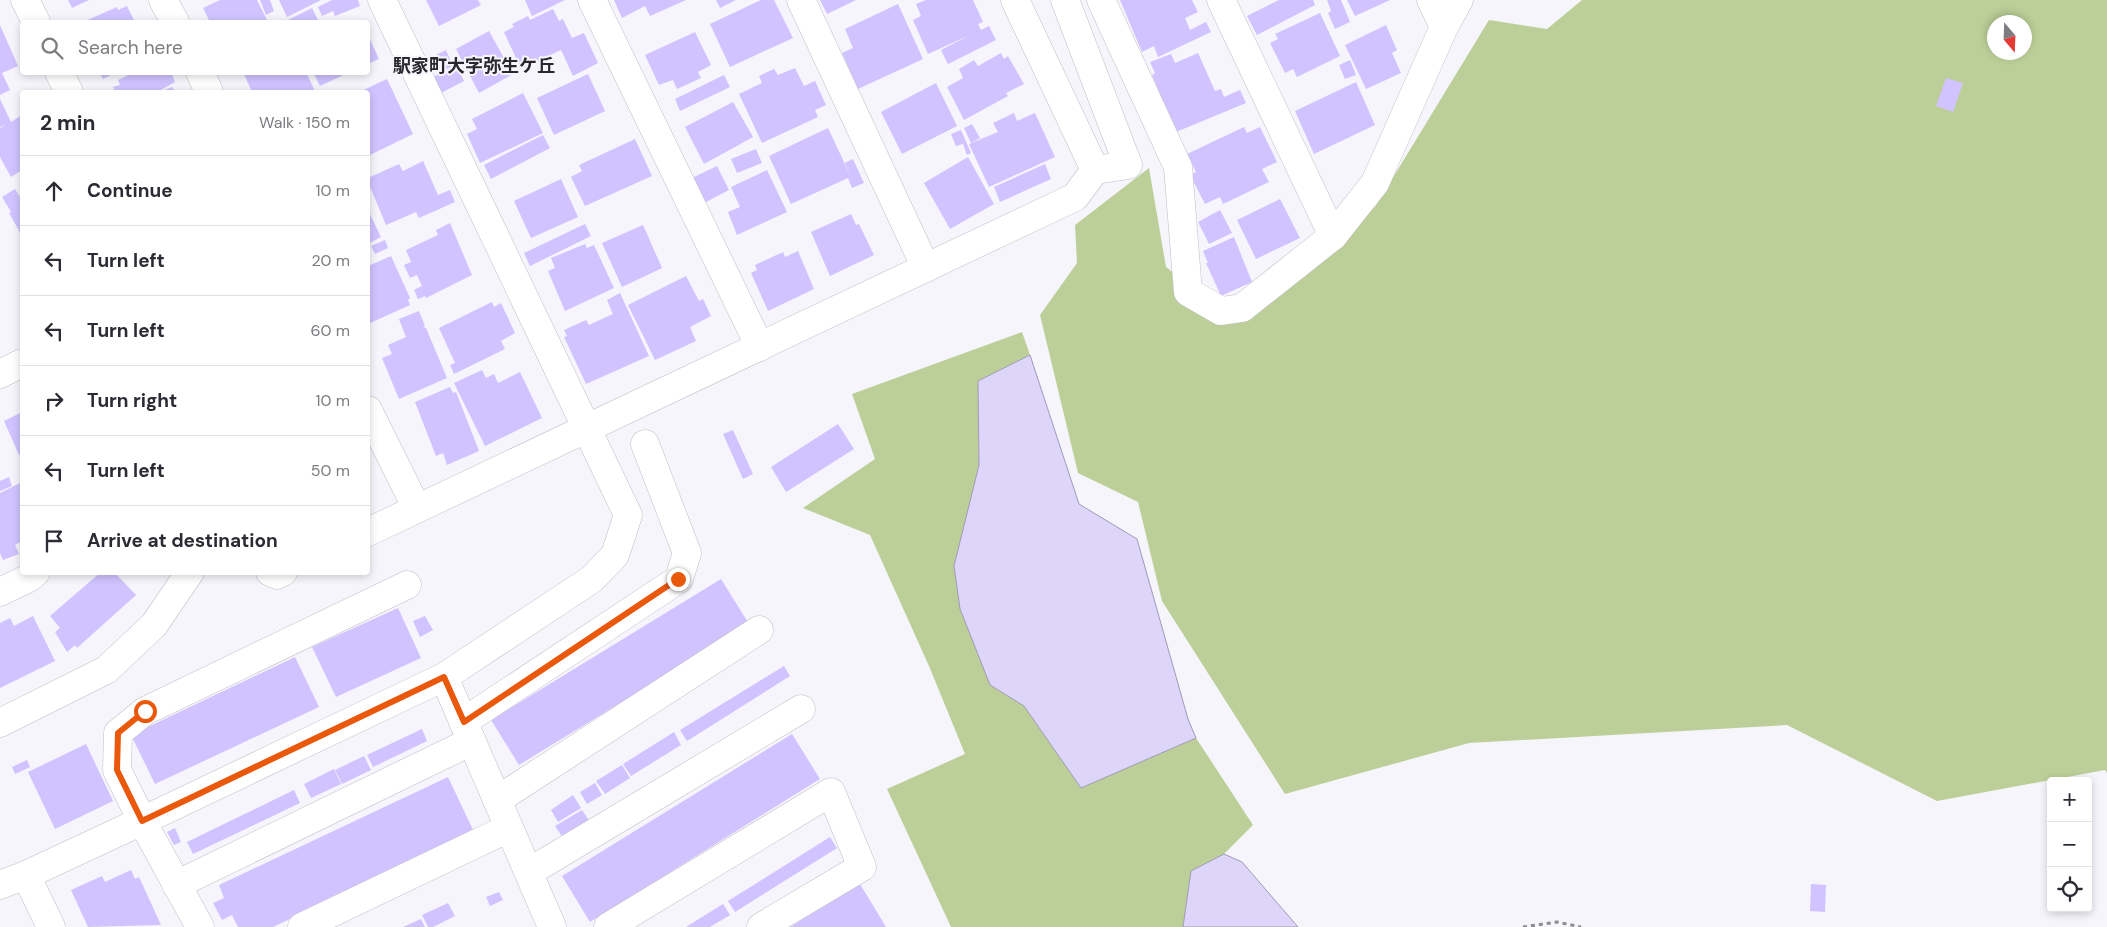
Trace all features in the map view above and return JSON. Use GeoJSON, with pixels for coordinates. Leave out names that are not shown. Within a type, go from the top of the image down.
{"type":"FeatureCollection","features":[{"type":"Feature","properties":{"kind":"street"},"geometry":{"type":"LineString","coordinates":[[25,0],[35,20]]}},
{"type":"Feature","properties":{"kind":"street"},"geometry":{"type":"LineString","coordinates":[[164,0],[174,20]]}},
{"type":"Feature","properties":{"kind":"street"},"geometry":{"type":"LineString","coordinates":[[0,885],[26,875],[142,821],[444,677],[592,580],[615,555],[628,515],[382,0]]}},
{"type":"Feature","properties":{"kind":"street"},"geometry":{"type":"LineString","coordinates":[[592,0],[760,346]]}},
{"type":"Feature","properties":{"kind":"street"},"geometry":{"type":"LineString","coordinates":[[801,0],[926,268]]}},
{"type":"Feature","properties":{"kind":"street"},"geometry":{"type":"LineString","coordinates":[[1015,0],[1095,170]]}},
{"type":"Feature","properties":{"kind":"street"},"geometry":{"type":"LineString","coordinates":[[370,531],[1075,197],[1095,170],[1128,165],[1065,0]]}},
{"type":"Feature","properties":{"kind":"street"},"geometry":{"type":"LineString","coordinates":[[1102,0],[1178,167],[1188,292],[1222,311],[1242,308],[1333,236],[1375,183],[1444,27],[1459,0]]}},
{"type":"Feature","properties":{"kind":"street"},"geometry":{"type":"LineString","coordinates":[[1221,0],[1333,236]]}},
{"type":"Feature","properties":{"kind":"street"},"geometry":{"type":"LineString","coordinates":[[1431,0],[1444,27]]}},
{"type":"Feature","properties":{"kind":"street"},"geometry":{"type":"LineString","coordinates":[[60,75],[68,90]]}},
{"type":"Feature","properties":{"kind":"street"},"geometry":{"type":"LineString","coordinates":[[202,75],[209,90]]}},
{"type":"Feature","properties":{"kind":"street"},"geometry":{"type":"LineString","coordinates":[[0,374],[20,364]]}},
{"type":"Feature","properties":{"kind":"street"},"geometry":{"type":"LineString","coordinates":[[370,414],[417,509]]}},
{"type":"Feature","properties":{"kind":"street"},"geometry":{"type":"LineString","coordinates":[[176,885],[468,732],[678,579],[687,553],[645,444]]}},
{"type":"Feature","properties":{"kind":"street"},"geometry":{"type":"LineString","coordinates":[[0,592],[32,575]]}},
{"type":"Feature","properties":{"kind":"street"},"geometry":{"type":"LineString","coordinates":[[0,723],[106,670],[154,625],[188,575]]}},
{"type":"Feature","properties":{"kind":"street"},"geometry":{"type":"LineString","coordinates":[[200,927],[142,821],[117,770],[118,733],[145,711],[407,585]]}},
{"type":"Feature","properties":{"kind":"street"},"geometry":{"type":"LineString","coordinates":[[497,800],[759,630]]}},
{"type":"Feature","properties":{"kind":"street"},"geometry":{"type":"LineString","coordinates":[[444,677],[552,927]]}},
{"type":"Feature","properties":{"kind":"street"},"geometry":{"type":"LineString","coordinates":[[529,872],[801,708]]}},
{"type":"Feature","properties":{"kind":"street"},"geometry":{"type":"LineString","coordinates":[[608,927],[831,792],[862,867],[761,927]]}},
{"type":"Feature","properties":{"kind":"street"},"geometry":{"type":"LineString","coordinates":[[302,927],[509,828]]}},
{"type":"Feature","properties":{"kind":"street"},"geometry":{"type":"LineString","coordinates":[[26,875],[51,927]]}},
{"type":"Feature","properties":{"kind":"path"},"geometry":{"type":"LineString","coordinates":[[1524,927],[1557,922],[1580,927]]}},
{"type":"Feature","properties":{"kind":"green space"},"geometry":{"type":"Polygon","coordinates":[[[1582,0],[2107,0],[2107,773],[2105,770],[2067,777],[2047,777],[2047,781],[1937,801],[1787,725],[1469,743],[1285,794],[1162,601],[1138,502],[1078,473],[1040,315],[1077,263],[1075,225],[1149,168],[1166,267],[1222,310],[1375,207],[1489,20],[1547,29],[1582,0]]]}},
{"type":"Feature","properties":{"kind":"green space"},"geometry":{"type":"Polygon","coordinates":[[[1022,332],[1030,355],[978,381],[979,465],[954,566],[990,685],[1024,706],[1081,787],[1196,738],[1253,825],[1224,854],[1191,871],[1183,927],[951,927],[887,789],[965,754],[929,666],[870,535],[803,508],[875,459],[852,394],[1022,332]]]}},
{"type":"Feature","properties":{"kind":"shaded area"},"geometry":{"type":"Polygon","coordinates":[[[1030,355],[1079,504],[1137,539],[1188,719],[1196,738],[1081,788],[1024,706],[990,685],[960,609],[954,566],[979,465],[978,381],[1030,355]]]}},
{"type":"Feature","properties":{"kind":"shaded area"},"geometry":{"type":"Polygon","coordinates":[[[1224,854],[1242,862],[1298,927],[1183,927],[1191,871],[1224,854]]]}},
{"type":"Feature","properties":{"kind":"building"},"geometry":{"type":"Polygon","coordinates":[[[68,0],[89,0],[72,8],[68,0]]]}},
{"type":"Feature","properties":{"kind":"building"},"geometry":{"type":"Polygon","coordinates":[[[220,0],[257,0],[267,20],[209,20],[203,8],[220,0]]]}},
{"type":"Feature","properties":{"kind":"building"},"geometry":{"type":"Polygon","coordinates":[[[260,0],[270,0],[274,11],[266,15],[260,0]]]}},
{"type":"Feature","properties":{"kind":"building"},"geometry":{"type":"Polygon","coordinates":[[[279,0],[321,0],[287,17],[279,0]]]}},
{"type":"Feature","properties":{"kind":"building"},"geometry":{"type":"Polygon","coordinates":[[[332,0],[358,0],[360,6],[335,16],[333,11],[322,16],[318,7],[332,0]]]}},
{"type":"Feature","properties":{"kind":"building"},"geometry":{"type":"Polygon","coordinates":[[[426,0],[478,0],[481,5],[439,26],[426,0]]]}},
{"type":"Feature","properties":{"kind":"building"},"geometry":{"type":"Polygon","coordinates":[[[525,0],[565,0],[532,16],[525,0]]]}},
{"type":"Feature","properties":{"kind":"building"},"geometry":{"type":"Polygon","coordinates":[[[614,0],[686,0],[650,16],[645,6],[622,18],[614,0]]]}},
{"type":"Feature","properties":{"kind":"building"},"geometry":{"type":"Polygon","coordinates":[[[716,0],[736,0],[720,8],[716,0]]]}},
{"type":"Feature","properties":{"kind":"building"},"geometry":{"type":"Polygon","coordinates":[[[761,0],[774,0],[793,38],[730,67],[710,24],[761,0]]]}},
{"type":"Feature","properties":{"kind":"building"},"geometry":{"type":"Polygon","coordinates":[[[820,0],[856,0],[827,14],[820,0]]]}},
{"type":"Feature","properties":{"kind":"building"},"geometry":{"type":"Polygon","coordinates":[[[926,0],[973,0],[983,22],[978,24],[981,30],[989,26],[996,40],[948,64],[941,50],[970,35],[928,54],[913,20],[921,16],[916,4],[926,0]]]}},
{"type":"Feature","properties":{"kind":"building"},"geometry":{"type":"Polygon","coordinates":[[[1120,0],[1192,0],[1198,12],[1185,18],[1190,30],[1206,22],[1211,32],[1158,57],[1154,46],[1142,52],[1120,0]]]}},
{"type":"Feature","properties":{"kind":"building"},"geometry":{"type":"Polygon","coordinates":[[[1279,0],[1313,0],[1315,5],[1257,35],[1247,16],[1279,0]]]}},
{"type":"Feature","properties":{"kind":"building"},"geometry":{"type":"Polygon","coordinates":[[[1327,0],[1341,0],[1350,22],[1335,29],[1328,13],[1331,11],[1327,0]]]}},
{"type":"Feature","properties":{"kind":"building"},"geometry":{"type":"Polygon","coordinates":[[[1347,0],[1390,0],[1355,16],[1347,0]]]}},
{"type":"Feature","properties":{"kind":"building"},"geometry":{"type":"Polygon","coordinates":[[[898,4],[923,59],[858,89],[842,53],[853,48],[845,29],[898,4]]]}},
{"type":"Feature","properties":{"kind":"building"},"geometry":{"type":"Polygon","coordinates":[[[127,6],[134,20],[88,20],[117,7],[118,10],[127,6]]]}},
{"type":"Feature","properties":{"kind":"building"},"geometry":{"type":"Polygon","coordinates":[[[312,8],[318,20],[288,20],[312,8]]]}},
{"type":"Feature","properties":{"kind":"building"},"geometry":{"type":"Polygon","coordinates":[[[553,9],[559,21],[563,19],[572,38],[584,33],[598,63],[573,76],[561,50],[521,69],[504,32],[514,27],[512,24],[528,16],[530,20],[553,9]]]}},
{"type":"Feature","properties":{"kind":"building"},"geometry":{"type":"Polygon","coordinates":[[[1320,13],[1340,56],[1297,77],[1293,69],[1285,73],[1270,43],[1278,39],[1275,34],[1320,13]]]}},
{"type":"Feature","properties":{"kind":"building"},"geometry":{"type":"Polygon","coordinates":[[[0,25],[18,66],[2,73],[10,90],[0,95],[0,25]]]}},
{"type":"Feature","properties":{"kind":"building"},"geometry":{"type":"Polygon","coordinates":[[[1386,25],[1397,50],[1392,53],[1401,73],[1366,89],[1345,45],[1386,25]]]}},
{"type":"Feature","properties":{"kind":"building"},"geometry":{"type":"Polygon","coordinates":[[[489,31],[513,74],[479,93],[456,49],[489,31]]]}},
{"type":"Feature","properties":{"kind":"building"},"geometry":{"type":"Polygon","coordinates":[[[695,32],[711,65],[698,72],[701,78],[677,89],[673,80],[659,85],[645,55],[695,32]]]}},
{"type":"Feature","properties":{"kind":"building"},"geometry":{"type":"Polygon","coordinates":[[[370,39],[379,59],[370,63],[370,39]]]}},
{"type":"Feature","properties":{"kind":"building"},"geometry":{"type":"Polygon","coordinates":[[[446,50],[453,66],[439,72],[432,57],[446,50]]]}},
{"type":"Feature","properties":{"kind":"building"},"geometry":{"type":"Polygon","coordinates":[[[1001,53],[1004,59],[1008,56],[1024,84],[1006,93],[1008,96],[964,120],[947,87],[963,78],[959,69],[974,60],[978,66],[1001,53]]]}},
{"type":"Feature","properties":{"kind":"building"},"geometry":{"type":"Polygon","coordinates":[[[1198,53],[1215,91],[1221,89],[1224,97],[1240,90],[1246,103],[1176,132],[1152,75],[1155,73],[1150,62],[1171,54],[1175,63],[1198,53]]]}},
{"type":"Feature","properties":{"kind":"building"},"geometry":{"type":"Polygon","coordinates":[[[1350,60],[1356,75],[1345,79],[1339,65],[1350,60]]]}},
{"type":"Feature","properties":{"kind":"building"},"geometry":{"type":"Polygon","coordinates":[[[456,65],[464,81],[441,93],[433,77],[456,65]]]}},
{"type":"Feature","properties":{"kind":"building"},"geometry":{"type":"Polygon","coordinates":[[[795,68],[804,86],[815,81],[826,105],[815,110],[818,117],[762,143],[739,94],[762,83],[759,76],[774,69],[778,75],[795,68]]]}},
{"type":"Feature","properties":{"kind":"building"},"geometry":{"type":"Polygon","coordinates":[[[588,74],[605,111],[554,135],[537,98],[588,74]]]}},
{"type":"Feature","properties":{"kind":"building"},"geometry":{"type":"Polygon","coordinates":[[[101,75],[111,75],[103,79],[101,75]]]}},
{"type":"Feature","properties":{"kind":"building"},"geometry":{"type":"Polygon","coordinates":[[[129,75],[172,75],[175,82],[161,90],[114,90],[113,87],[120,85],[118,80],[129,75]]]}},
{"type":"Feature","properties":{"kind":"building"},"geometry":{"type":"Polygon","coordinates":[[[244,75],[307,75],[315,90],[251,90],[244,75]]]}},
{"type":"Feature","properties":{"kind":"building"},"geometry":{"type":"Polygon","coordinates":[[[314,75],[344,75],[320,86],[314,75]]]}},
{"type":"Feature","properties":{"kind":"building"},"geometry":{"type":"Polygon","coordinates":[[[724,75],[730,87],[680,111],[675,99],[724,75]]]}},
{"type":"Feature","properties":{"kind":"building"},"geometry":{"type":"Polygon","coordinates":[[[1946,78],[1963,83],[1953,112],[1936,106],[1946,78]]]}},
{"type":"Feature","properties":{"kind":"building"},"geometry":{"type":"Polygon","coordinates":[[[387,79],[413,134],[370,155],[370,90],[363,90],[387,79]]]}},
{"type":"Feature","properties":{"kind":"building"},"geometry":{"type":"Polygon","coordinates":[[[1356,82],[1375,125],[1314,154],[1295,111],[1356,82]]]}},
{"type":"Feature","properties":{"kind":"building"},"geometry":{"type":"Polygon","coordinates":[[[936,83],[957,126],[902,154],[881,112],[936,83]]]}},
{"type":"Feature","properties":{"kind":"building"},"geometry":{"type":"Polygon","coordinates":[[[523,93],[543,133],[480,163],[467,134],[477,129],[472,119],[523,93]]]}},
{"type":"Feature","properties":{"kind":"building"},"geometry":{"type":"Polygon","coordinates":[[[0,99],[11,122],[20,116],[20,171],[11,177],[0,157],[0,128],[7,124],[0,127],[0,99]]]}},
{"type":"Feature","properties":{"kind":"building"},"geometry":{"type":"Polygon","coordinates":[[[733,102],[753,137],[704,164],[685,127],[733,102]]]}},
{"type":"Feature","properties":{"kind":"building"},"geometry":{"type":"Polygon","coordinates":[[[1014,113],[1017,121],[1035,113],[1055,157],[989,187],[969,144],[998,132],[993,123],[1014,113]]]}},
{"type":"Feature","properties":{"kind":"building"},"geometry":{"type":"Polygon","coordinates":[[[972,124],[980,138],[971,143],[964,128],[972,124]]]}},
{"type":"Feature","properties":{"kind":"building"},"geometry":{"type":"Polygon","coordinates":[[[1244,127],[1247,133],[1260,127],[1277,162],[1262,169],[1269,182],[1223,204],[1220,197],[1205,204],[1190,175],[1196,172],[1187,154],[1244,127]]]}},
{"type":"Feature","properties":{"kind":"building"},"geometry":{"type":"Polygon","coordinates":[[[828,128],[851,177],[845,163],[853,159],[864,183],[852,188],[848,178],[791,204],[769,156],[828,128]]]}},
{"type":"Feature","properties":{"kind":"building"},"geometry":{"type":"Polygon","coordinates":[[[961,130],[971,153],[967,155],[963,144],[956,146],[951,134],[961,130]]]}},
{"type":"Feature","properties":{"kind":"building"},"geometry":{"type":"Polygon","coordinates":[[[543,135],[550,148],[491,179],[484,165],[543,135]]]}},
{"type":"Feature","properties":{"kind":"building"},"geometry":{"type":"Polygon","coordinates":[[[635,139],[652,176],[585,206],[571,177],[582,171],[579,165],[635,139]]]}},
{"type":"Feature","properties":{"kind":"building"},"geometry":{"type":"Polygon","coordinates":[[[756,149],[762,163],[737,173],[731,159],[756,149]]]}},
{"type":"Feature","properties":{"kind":"building"},"geometry":{"type":"Polygon","coordinates":[[[968,157],[994,204],[950,229],[924,183],[968,157]]]}},
{"type":"Feature","properties":{"kind":"building"},"geometry":{"type":"Polygon","coordinates":[[[423,161],[438,195],[450,190],[455,202],[419,218],[416,212],[386,225],[370,187],[370,177],[399,164],[403,171],[423,161]]]}},
{"type":"Feature","properties":{"kind":"building"},"geometry":{"type":"Polygon","coordinates":[[[1045,164],[1051,179],[1000,202],[994,187],[1045,164]]]}},
{"type":"Feature","properties":{"kind":"building"},"geometry":{"type":"Polygon","coordinates":[[[717,166],[729,190],[704,203],[692,178],[717,166]]]}},
{"type":"Feature","properties":{"kind":"building"},"geometry":{"type":"Polygon","coordinates":[[[767,170],[787,212],[737,235],[728,212],[740,207],[731,187],[767,170]]]}},
{"type":"Feature","properties":{"kind":"building"},"geometry":{"type":"Polygon","coordinates":[[[561,179],[578,217],[531,238],[514,201],[561,179]]]}},
{"type":"Feature","properties":{"kind":"building"},"geometry":{"type":"Polygon","coordinates":[[[15,189],[20,197],[20,232],[9,213],[11,212],[2,197],[15,189]]]}},
{"type":"Feature","properties":{"kind":"building"},"geometry":{"type":"Polygon","coordinates":[[[1280,199],[1300,238],[1256,259],[1237,220],[1280,199]]]}},
{"type":"Feature","properties":{"kind":"building"},"geometry":{"type":"Polygon","coordinates":[[[1220,210],[1232,233],[1209,244],[1198,222],[1220,210]]]}},
{"type":"Feature","properties":{"kind":"building"},"geometry":{"type":"Polygon","coordinates":[[[370,214],[381,237],[370,243],[370,214]]]}},
{"type":"Feature","properties":{"kind":"building"},"geometry":{"type":"Polygon","coordinates":[[[851,214],[856,225],[859,224],[874,255],[830,276],[811,232],[851,214]]]}},
{"type":"Feature","properties":{"kind":"building"},"geometry":{"type":"Polygon","coordinates":[[[450,223],[472,275],[426,298],[425,296],[418,299],[414,290],[422,286],[417,275],[410,278],[404,265],[411,262],[406,250],[438,235],[436,230],[450,223]]]}},
{"type":"Feature","properties":{"kind":"building"},"geometry":{"type":"Polygon","coordinates":[[[585,224],[591,236],[530,266],[524,253],[585,224]]]}},
{"type":"Feature","properties":{"kind":"building"},"geometry":{"type":"Polygon","coordinates":[[[643,225],[662,268],[622,287],[602,243],[643,225]]]}},
{"type":"Feature","properties":{"kind":"building"},"geometry":{"type":"Polygon","coordinates":[[[1234,237],[1252,282],[1221,296],[1206,263],[1208,263],[1203,251],[1234,237]]]}},
{"type":"Feature","properties":{"kind":"building"},"geometry":{"type":"Polygon","coordinates":[[[385,240],[388,248],[375,254],[371,246],[385,240]]]}},
{"type":"Feature","properties":{"kind":"building"},"geometry":{"type":"Polygon","coordinates":[[[585,244],[587,248],[594,245],[614,288],[565,311],[548,271],[555,268],[551,258],[585,244]]]}},
{"type":"Feature","properties":{"kind":"building"},"geometry":{"type":"Polygon","coordinates":[[[798,251],[814,289],[768,311],[751,273],[757,270],[755,265],[783,252],[785,257],[798,251]]]}},
{"type":"Feature","properties":{"kind":"building"},"geometry":{"type":"Polygon","coordinates":[[[391,256],[410,298],[408,300],[410,305],[370,323],[370,265],[391,256]]]}},
{"type":"Feature","properties":{"kind":"building"},"geometry":{"type":"Polygon","coordinates":[[[686,276],[699,301],[703,299],[711,316],[690,327],[696,341],[655,360],[628,305],[686,276]]]}},
{"type":"Feature","properties":{"kind":"building"},"geometry":{"type":"Polygon","coordinates":[[[620,293],[649,356],[586,384],[564,337],[567,336],[564,330],[586,320],[589,325],[613,314],[607,300],[620,293]]]}},
{"type":"Feature","properties":{"kind":"building"},"geometry":{"type":"Polygon","coordinates":[[[492,302],[494,307],[501,303],[515,333],[501,341],[505,349],[454,374],[450,365],[455,363],[439,328],[492,302]]]}},
{"type":"Feature","properties":{"kind":"building"},"geometry":{"type":"Polygon","coordinates":[[[419,311],[425,326],[423,327],[426,328],[447,378],[399,399],[382,358],[392,354],[388,345],[406,337],[399,319],[419,311]]]}},
{"type":"Feature","properties":{"kind":"building"},"geometry":{"type":"Polygon","coordinates":[[[482,370],[486,378],[494,374],[498,383],[520,372],[542,418],[485,446],[454,383],[482,370]]]}},
{"type":"Feature","properties":{"kind":"building"},"geometry":{"type":"Polygon","coordinates":[[[450,387],[453,393],[456,392],[479,451],[447,465],[443,453],[436,456],[415,402],[450,387]]]}},
{"type":"Feature","properties":{"kind":"building"},"geometry":{"type":"Polygon","coordinates":[[[20,413],[20,455],[19,455],[4,421],[20,413]]]}},
{"type":"Feature","properties":{"kind":"building"},"geometry":{"type":"Polygon","coordinates":[[[838,424],[854,449],[786,492],[771,467],[838,424]]]}},
{"type":"Feature","properties":{"kind":"building"},"geometry":{"type":"Polygon","coordinates":[[[733,430],[753,474],[743,479],[723,434],[733,430]]]}},
{"type":"Feature","properties":{"kind":"building"},"geometry":{"type":"Polygon","coordinates":[[[9,477],[12,486],[0,491],[0,481],[9,477]]]}},
{"type":"Feature","properties":{"kind":"building"},"geometry":{"type":"Polygon","coordinates":[[[20,483],[20,542],[15,545],[19,554],[3,560],[0,553],[0,493],[20,483]]]}},
{"type":"Feature","properties":{"kind":"building"},"geometry":{"type":"Polygon","coordinates":[[[98,575],[117,575],[136,595],[77,648],[75,645],[67,652],[55,632],[60,628],[50,616],[98,575]]]}},
{"type":"Feature","properties":{"kind":"building"},"geometry":{"type":"Polygon","coordinates":[[[721,579],[749,624],[519,765],[491,720],[721,579]]]}},
{"type":"Feature","properties":{"kind":"building"},"geometry":{"type":"Polygon","coordinates":[[[398,608],[421,658],[336,697],[312,647],[398,608]]]}},
{"type":"Feature","properties":{"kind":"building"},"geometry":{"type":"Polygon","coordinates":[[[33,616],[55,661],[0,688],[0,623],[10,618],[14,626],[33,616]]]}},
{"type":"Feature","properties":{"kind":"building"},"geometry":{"type":"Polygon","coordinates":[[[425,616],[433,630],[420,637],[413,621],[425,616]]]}},
{"type":"Feature","properties":{"kind":"building"},"geometry":{"type":"Polygon","coordinates":[[[295,657],[319,707],[155,784],[131,735],[295,657]]]}},
{"type":"Feature","properties":{"kind":"building"},"geometry":{"type":"Polygon","coordinates":[[[784,666],[790,676],[687,741],[680,730],[784,666]]]}},
{"type":"Feature","properties":{"kind":"building"},"geometry":{"type":"Polygon","coordinates":[[[422,729],[427,741],[373,767],[367,755],[422,729]]]}},
{"type":"Feature","properties":{"kind":"building"},"geometry":{"type":"Polygon","coordinates":[[[674,732],[681,745],[631,776],[623,764],[674,732]]]}},
{"type":"Feature","properties":{"kind":"building"},"geometry":{"type":"Polygon","coordinates":[[[792,734],[820,779],[590,922],[562,876],[792,734]]]}},
{"type":"Feature","properties":{"kind":"building"},"geometry":{"type":"Polygon","coordinates":[[[86,744],[113,801],[55,829],[28,772],[86,744]]]}},
{"type":"Feature","properties":{"kind":"building"},"geometry":{"type":"Polygon","coordinates":[[[364,756],[371,770],[342,784],[335,770],[364,756]]]}},
{"type":"Feature","properties":{"kind":"building"},"geometry":{"type":"Polygon","coordinates":[[[27,760],[30,767],[15,774],[12,767],[27,760]]]}},
{"type":"Feature","properties":{"kind":"building"},"geometry":{"type":"Polygon","coordinates":[[[622,765],[630,778],[605,794],[596,781],[622,765]]]}},
{"type":"Feature","properties":{"kind":"building"},"geometry":{"type":"Polygon","coordinates":[[[334,769],[341,784],[311,798],[304,784],[334,769]]]}},
{"type":"Feature","properties":{"kind":"building"},"geometry":{"type":"Polygon","coordinates":[[[448,777],[474,832],[273,927],[238,927],[232,915],[222,920],[213,903],[224,898],[219,885],[448,777]]]}},
{"type":"Feature","properties":{"kind":"building"},"geometry":{"type":"Polygon","coordinates":[[[595,783],[602,795],[587,804],[580,792],[595,783]]]}},
{"type":"Feature","properties":{"kind":"building"},"geometry":{"type":"Polygon","coordinates":[[[294,790],[300,803],[193,854],[187,842],[294,790]]]}},
{"type":"Feature","properties":{"kind":"building"},"geometry":{"type":"Polygon","coordinates":[[[573,795],[581,808],[558,822],[551,810],[573,795]]]}},
{"type":"Feature","properties":{"kind":"building"},"geometry":{"type":"Polygon","coordinates":[[[582,810],[590,822],[563,838],[555,826],[582,810]]]}},
{"type":"Feature","properties":{"kind":"building"},"geometry":{"type":"Polygon","coordinates":[[[175,828],[181,842],[174,845],[167,832],[175,828]]]}},
{"type":"Feature","properties":{"kind":"building"},"geometry":{"type":"Polygon","coordinates":[[[830,837],[837,848],[735,912],[728,901],[830,837]]]}},
{"type":"Feature","properties":{"kind":"building"},"geometry":{"type":"Polygon","coordinates":[[[131,870],[135,879],[139,877],[161,925],[88,927],[71,890],[102,876],[105,882],[131,870]]]}},
{"type":"Feature","properties":{"kind":"building"},"geometry":{"type":"Polygon","coordinates":[[[860,884],[886,927],[790,927],[860,884]]]}},
{"type":"Feature","properties":{"kind":"building"},"geometry":{"type":"Polygon","coordinates":[[[1811,884],[1826,885],[1825,912],[1810,911],[1811,884]]]}},
{"type":"Feature","properties":{"kind":"building"},"geometry":{"type":"Polygon","coordinates":[[[499,892],[503,900],[490,906],[486,897],[499,892]]]}},
{"type":"Feature","properties":{"kind":"building"},"geometry":{"type":"Polygon","coordinates":[[[448,903],[455,916],[433,927],[428,927],[422,915],[448,903]]]}},
{"type":"Feature","properties":{"kind":"building"},"geometry":{"type":"Polygon","coordinates":[[[723,904],[730,915],[710,927],[686,927],[723,904]]]}},
{"type":"Feature","properties":{"kind":"building"},"geometry":{"type":"Polygon","coordinates":[[[421,919],[425,927],[403,927],[421,919]]]}},
{"type":"Feature","properties":{"kind":"district","name":"駅家町大字弥生ケ丘"},"geometry":{"type":"Point","coordinates":[474,66]}},
{"type":"Feature","properties":{"kind":"route"},"geometry":{"type":"LineString","coordinates":[[145,711],[118,733],[117,770],[142,821],[444,677],[464,722],[678,579]]}}]}
